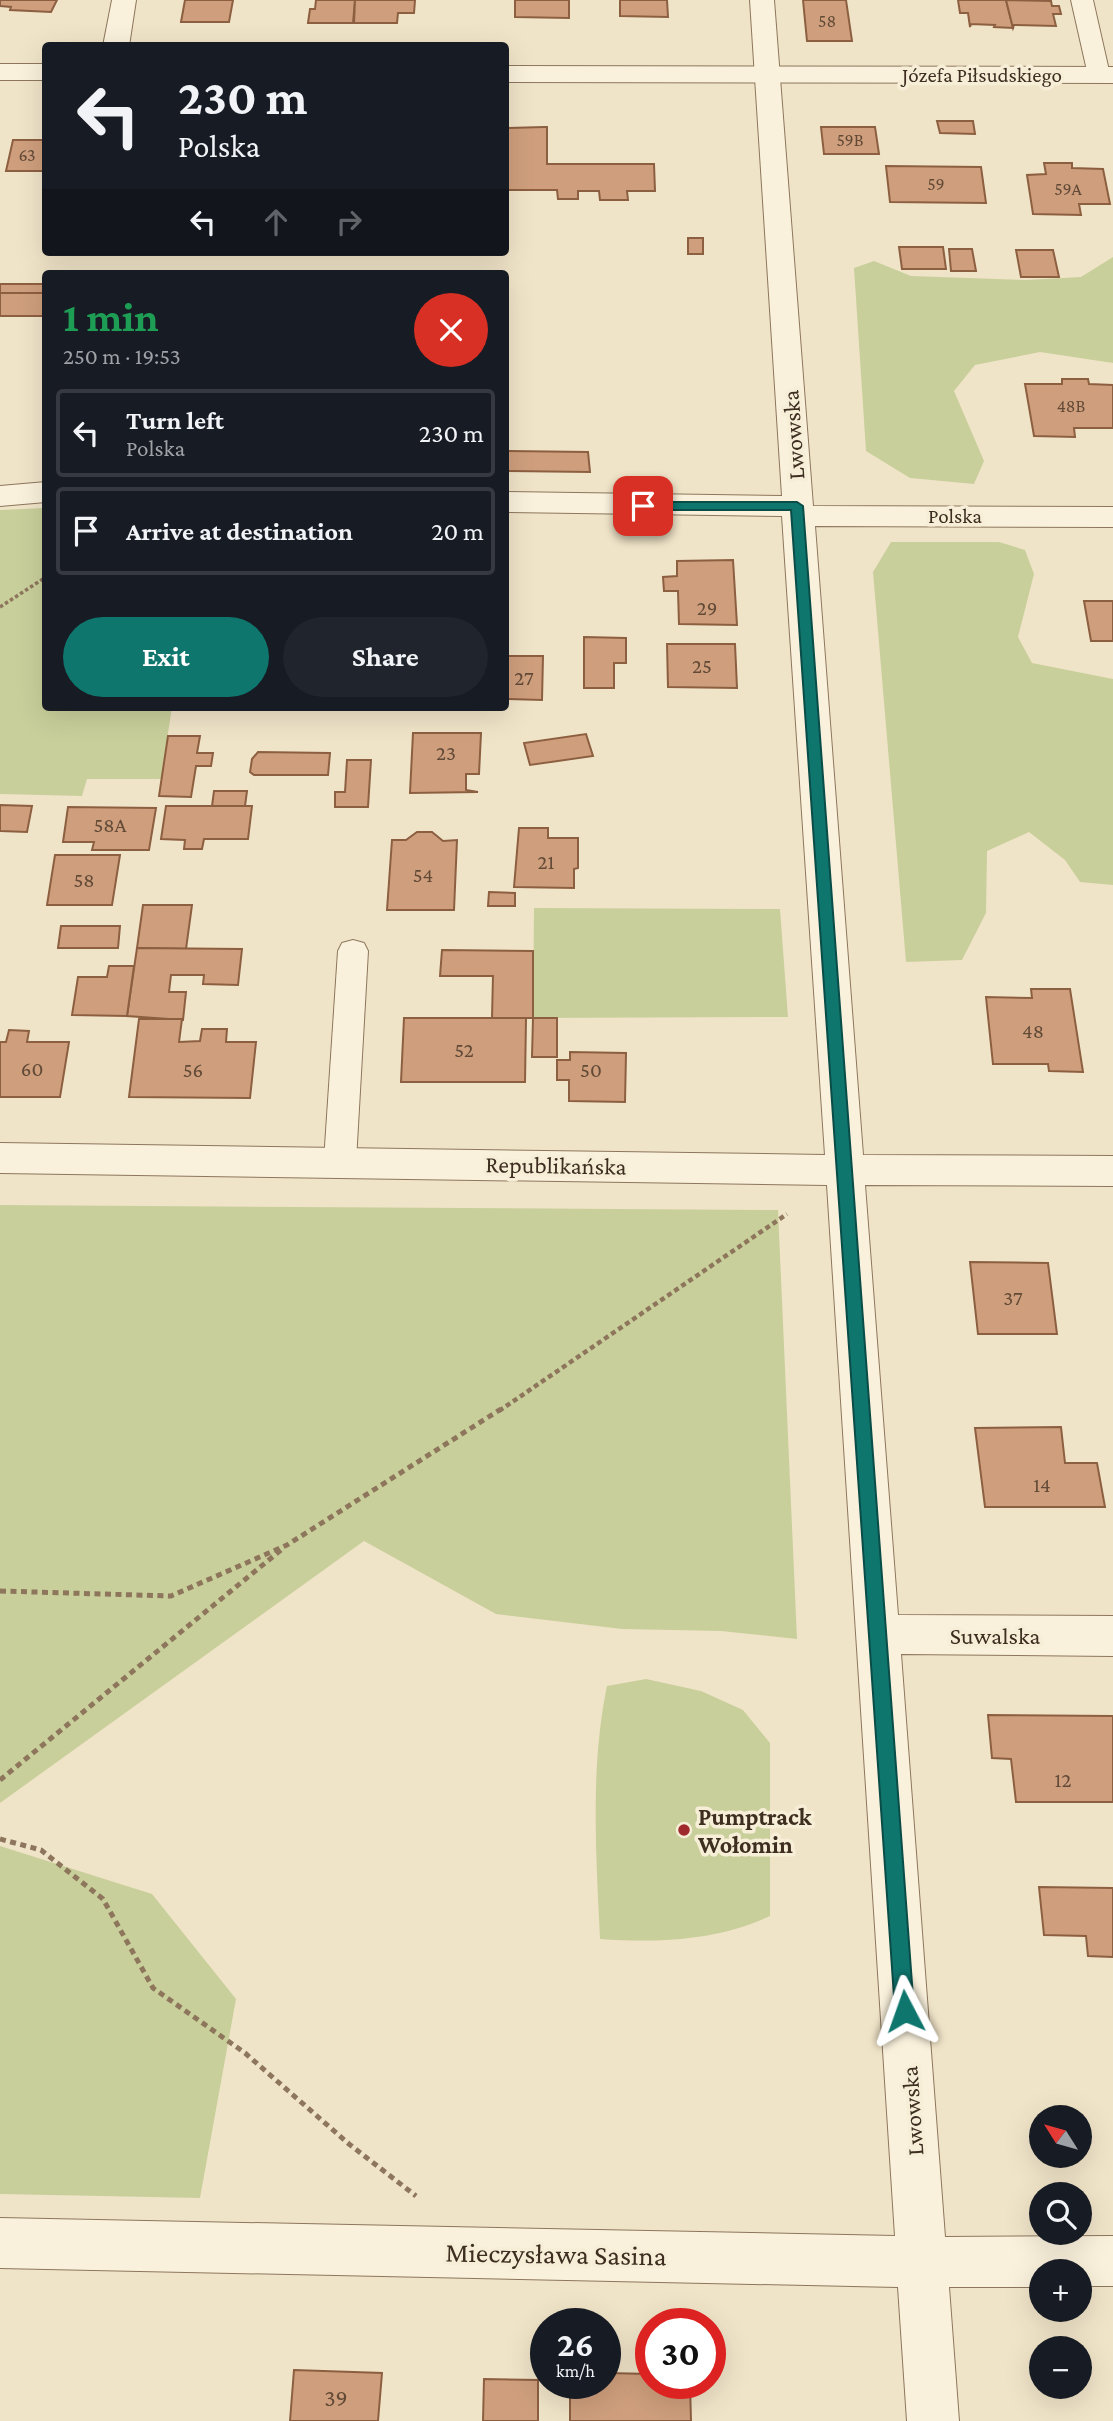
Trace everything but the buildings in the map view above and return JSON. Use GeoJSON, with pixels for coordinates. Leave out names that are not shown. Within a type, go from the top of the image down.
{"type":"FeatureCollection","features":[{"type":"Feature","properties":{"kind":"street"},"geometry":{"type":"LineString","coordinates":[[117,42],[124,0]]}},
{"type":"Feature","properties":{"kind":"street","name":"Lwowska"},"geometry":{"type":"LineString","coordinates":[[762,0],[933,2421]]}},
{"type":"Feature","properties":{"kind":"street"},"geometry":{"type":"LineString","coordinates":[[0,72],[42,72]]}},
{"type":"Feature","properties":{"kind":"street","name":"Józefa Piłsudskiego"},"geometry":{"type":"LineString","coordinates":[[509,74],[1106,75]]}},
{"type":"Feature","properties":{"kind":"street"},"geometry":{"type":"LineString","coordinates":[[0,496],[42,492]]}},
{"type":"Feature","properties":{"kind":"street","name":"Polska"},"geometry":{"type":"LineString","coordinates":[[509,502],[1113,517]]}},
{"type":"Feature","properties":{"kind":"street","name":"Republikańska"},"geometry":{"type":"LineString","coordinates":[[0,1158],[340,1161],[844,1171],[1113,1171]]}},
{"type":"Feature","properties":{"kind":"street","name":"Suwalska"},"geometry":{"type":"LineString","coordinates":[[877,1634],[1113,1636]]}},
{"type":"Feature","properties":{"kind":"street","name":"Mieczysława Sasina"},"geometry":{"type":"LineString","coordinates":[[0,2243],[921,2262],[1113,2261]]}},
{"type":"Feature","properties":{"kind":"lane"},"geometry":{"type":"LineString","coordinates":[[1082,0],[1106,75]]}},
{"type":"Feature","properties":{"kind":"lane"},"geometry":{"type":"LineString","coordinates":[[340,1161],[353,951]]}},
{"type":"Feature","properties":{"kind":"path"},"geometry":{"type":"LineString","coordinates":[[0,607],[42,579]]}},
{"type":"Feature","properties":{"kind":"path"},"geometry":{"type":"LineString","coordinates":[[0,1780],[287,1545],[427,1459],[743,1247],[844,1171]]}},
{"type":"Feature","properties":{"kind":"path"},"geometry":{"type":"LineString","coordinates":[[0,1591],[171,1596],[287,1545]]}},
{"type":"Feature","properties":{"kind":"path"},"geometry":{"type":"LineString","coordinates":[[0,1839],[41,1850],[103,1899],[153,1988],[245,2053],[349,2144],[426,2204]]}},
{"type":"Feature","properties":{"kind":"green space"},"geometry":{"type":"Polygon","coordinates":[[[1113,257],[1113,363],[1040,352],[975,365],[954,391],[984,461],[974,484],[910,478],[866,451],[854,268],[874,261],[911,276],[1026,280],[1081,277],[1113,257]]]}},
{"type":"Feature","properties":{"kind":"green space"},"geometry":{"type":"Polygon","coordinates":[[[42,508],[42,711],[171,711],[161,779],[87,779],[82,796],[0,794],[0,510],[42,508]]]}},
{"type":"Feature","properties":{"kind":"green space"},"geometry":{"type":"Polygon","coordinates":[[[891,542],[999,542],[1025,550],[1034,574],[1018,637],[1032,663],[1113,679],[1113,885],[1080,882],[1065,860],[1029,832],[987,851],[986,913],[962,960],[906,962],[873,572],[891,542]]]}},
{"type":"Feature","properties":{"kind":"green space"},"geometry":{"type":"Polygon","coordinates":[[[534,908],[780,909],[788,1017],[533,1018],[534,908]]]}},
{"type":"Feature","properties":{"kind":"green space"},"geometry":{"type":"Polygon","coordinates":[[[0,1205],[778,1210],[797,1639],[721,1631],[622,1629],[496,1614],[364,1541],[0,1803],[0,1205]]]}},
{"type":"Feature","properties":{"kind":"green space","name":"Pumptrack Wołomin"},"geometry":{"type":"Polygon","coordinates":[[[646,1679],[701,1691],[743,1710],[770,1743],[770,1916],[729,1931],[686,1938],[643,1941],[600,1939],[596,1780],[607,1686],[646,1679]]]}},
{"type":"Feature","properties":{"kind":"green space"},"geometry":{"type":"Polygon","coordinates":[[[0,1846],[152,1894],[236,1999],[200,2198],[0,2194],[0,1846]]]}},
{"type":"Feature","properties":{"kind":"place","name":"Pumptrack Wołomin"},"geometry":{"type":"Point","coordinates":[684,1830]}},
{"type":"Feature","properties":{"kind":"route"},"geometry":{"type":"LineString","coordinates":[[643,506],[797,506],[905,2011]]}}]}
